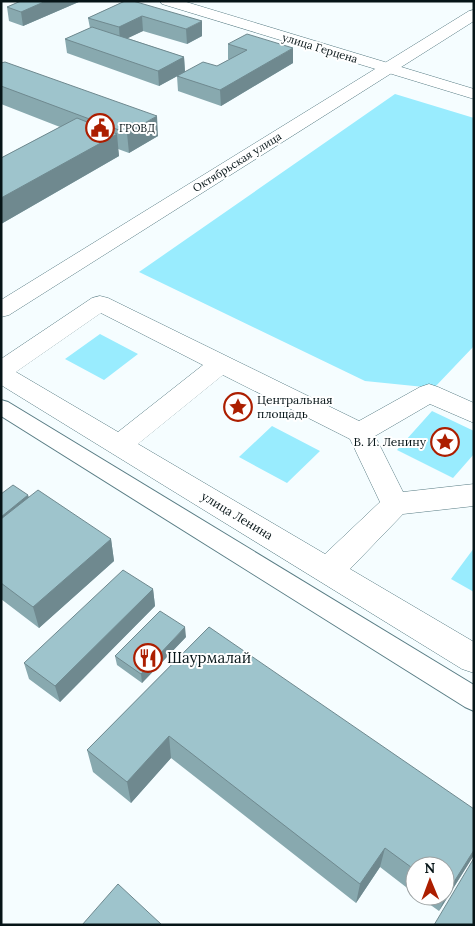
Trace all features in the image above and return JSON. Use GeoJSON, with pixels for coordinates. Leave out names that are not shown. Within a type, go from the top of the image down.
{"type":"FeatureCollection","features":[{"type":"Feature","properties":{"kind":"street","name":"улица Герцена"},"geometry":{"type":"LineString","coordinates":[[167,1],[474,94]]}},
{"type":"Feature","properties":{"kind":"street","name":"Октябрьская улица"},"geometry":{"type":"LineString","coordinates":[[1,310],[474,14]]}},
{"type":"Feature","properties":{"kind":"street"},"geometry":{"type":"LineString","coordinates":[[1,373],[100,303],[360,433],[395,504]]}},
{"type":"Feature","properties":{"kind":"street"},"geometry":{"type":"LineString","coordinates":[[119,445],[220,364]]}},
{"type":"Feature","properties":{"kind":"street","name":"улица Ленина"},"geometry":{"type":"LineString","coordinates":[[1,373],[474,659]]}},
{"type":"Feature","properties":{"kind":"street"},"geometry":{"type":"LineString","coordinates":[[360,433],[429,393],[474,414]]}},
{"type":"Feature","properties":{"kind":"street"},"geometry":{"type":"LineString","coordinates":[[328,571],[395,504],[474,495]]}},
{"type":"Feature","properties":{"kind":"lane"},"geometry":{"type":"LineString","coordinates":[[1,407],[474,699]]}},
{"type":"Feature","properties":{"kind":"shaded area"},"geometry":{"type":"Polygon","coordinates":[[[395,94],[474,118],[474,346],[434,388],[365,381],[139,272],[395,94]]]}},
{"type":"Feature","properties":{"kind":"shaded area"},"geometry":{"type":"Polygon","coordinates":[[[100,334],[138,354],[104,380],[65,359],[100,334]]]}},
{"type":"Feature","properties":{"kind":"shaded area"},"geometry":{"type":"Polygon","coordinates":[[[432,411],[474,431],[474,454],[453,478],[397,450],[432,411]]]}},
{"type":"Feature","properties":{"kind":"shaded area"},"geometry":{"type":"Polygon","coordinates":[[[272,426],[320,451],[287,483],[239,457],[272,426]]]}},
{"type":"Feature","properties":{"kind":"shaded area"},"geometry":{"type":"Polygon","coordinates":[[[474,548],[474,592],[451,579],[474,548]]]}},
{"type":"Feature","properties":{"kind":"building"},"geometry":{"type":"Polygon","coordinates":[[[21,1],[46,1],[21,12],[7,7],[21,1]]]}},
{"type":"Feature","properties":{"kind":"building"},"geometry":{"type":"Polygon","coordinates":[[[125,1],[133,1],[202,21],[186,29],[142,16],[119,27],[88,18],[125,1]]]}},
{"type":"Feature","properties":{"kind":"building"},"geometry":{"type":"Polygon","coordinates":[[[92,27],[184,57],[158,71],[65,39],[92,27]]]}},
{"type":"Feature","properties":{"kind":"building"},"geometry":{"type":"Polygon","coordinates":[[[247,34],[293,48],[220,90],[177,76],[203,62],[217,66],[247,50],[228,44],[247,34]]]}},
{"type":"Feature","properties":{"kind":"building"},"geometry":{"type":"Polygon","coordinates":[[[5,62],[157,116],[127,133],[1,86],[1,63],[5,62]]]}},
{"type":"Feature","properties":{"kind":"building"},"geometry":{"type":"Polygon","coordinates":[[[77,118],[117,134],[1,198],[1,158],[77,118]]]}},
{"type":"Feature","properties":{"kind":"building"},"geometry":{"type":"Polygon","coordinates":[[[13,485],[28,495],[1,517],[1,494],[13,485]]]}},
{"type":"Feature","properties":{"kind":"building"},"geometry":{"type":"Polygon","coordinates":[[[38,490],[111,539],[33,607],[1,583],[1,519],[38,490]]]}},
{"type":"Feature","properties":{"kind":"building"},"geometry":{"type":"Polygon","coordinates":[[[123,570],[153,589],[55,686],[24,663],[123,570]]]}},
{"type":"Feature","properties":{"kind":"building"},"geometry":{"type":"Polygon","coordinates":[[[160,611],[185,627],[141,674],[115,656],[160,611]]]}},
{"type":"Feature","properties":{"kind":"building"},"geometry":{"type":"Polygon","coordinates":[[[209,627],[474,809],[474,850],[455,880],[455,856],[405,856],[405,863],[385,848],[360,884],[169,736],[127,782],[87,750],[209,627]]]}},
{"type":"Feature","properties":{"kind":"building"},"geometry":{"type":"Polygon","coordinates":[[[474,858],[474,925],[434,925],[445,906],[455,906],[455,890],[474,858]]]}},
{"type":"Feature","properties":{"kind":"building"},"geometry":{"type":"Polygon","coordinates":[[[118,884],[162,925],[82,925],[118,884]]]}},
{"type":"Feature","properties":{"kind":"place","name":"ГРОВД"},"geometry":{"type":"Point","coordinates":[100,128]}},
{"type":"Feature","properties":{"kind":"place","name":"Центральная площадь"},"geometry":{"type":"Point","coordinates":[238,407]}},
{"type":"Feature","properties":{"kind":"place","name":"В. И. Ленину"},"geometry":{"type":"Point","coordinates":[445,442]}},
{"type":"Feature","properties":{"kind":"place","name":"Шаурмалай"},"geometry":{"type":"Point","coordinates":[148,658]}}]}
